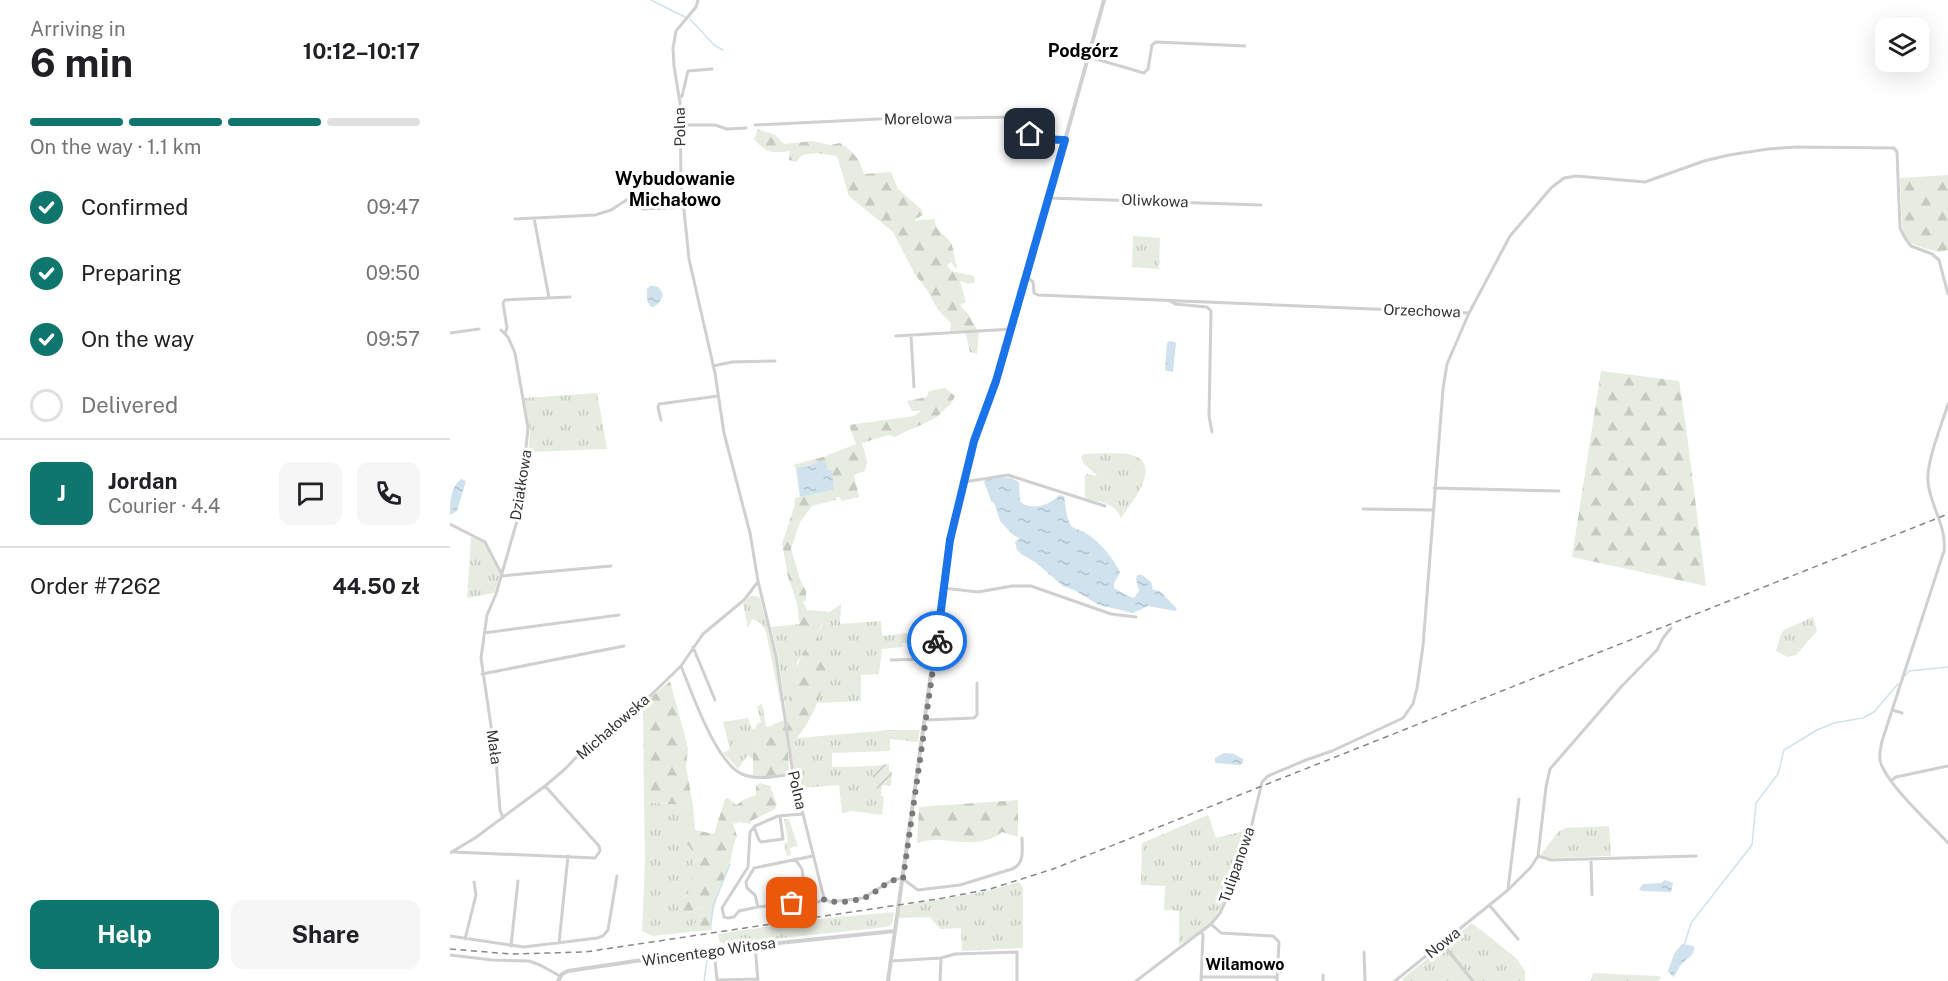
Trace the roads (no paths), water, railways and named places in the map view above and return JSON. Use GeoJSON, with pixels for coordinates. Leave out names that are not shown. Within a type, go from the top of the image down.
{"type":"FeatureCollection","features":[{"type":"Feature","properties":{"kind":"street","name":"Polna"},"geometry":{"type":"LineString","coordinates":[[698,0],[696,8],[675,35],[674,66],[679,98],[681,162],[689,259],[713,366],[726,441],[750,533],[761,596],[776,656],[793,774],[825,899]]}},
{"type":"Feature","properties":{"kind":"street"},"geometry":{"type":"LineString","coordinates":[[888,981],[950,540],[974,441],[1012,329],[1104,0]]}},
{"type":"Feature","properties":{"kind":"street"},"geometry":{"type":"LineString","coordinates":[[1089,57],[1144,73],[1148,69],[1152,45],[1156,42],[1245,46]]}},
{"type":"Feature","properties":{"kind":"street"},"geometry":{"type":"LineString","coordinates":[[679,98],[682,96],[688,71],[712,69]]}},
{"type":"Feature","properties":{"kind":"street","name":"Morelowa"},"geometry":{"type":"LineString","coordinates":[[755,125],[878,119],[1024,117],[1029,122],[1033,139],[1065,140]]}},
{"type":"Feature","properties":{"kind":"street"},"geometry":{"type":"LineString","coordinates":[[681,125],[716,125],[728,129],[746,128]]}},
{"type":"Feature","properties":{"kind":"street"},"geometry":{"type":"LineString","coordinates":[[1469,313],[1510,236],[1551,188],[1564,178],[1576,176],[1645,182],[1729,155],[1797,147],[1894,148],[1897,152],[1900,228],[1911,246],[1932,254],[1939,260],[1948,294]]}},
{"type":"Feature","properties":{"kind":"street","name":"Oliwkowa"},"geometry":{"type":"LineString","coordinates":[[1049,198],[1261,205]]}},
{"type":"Feature","properties":{"kind":"street"},"geometry":{"type":"LineString","coordinates":[[515,219],[602,214],[628,199],[643,209],[684,207]]}},
{"type":"Feature","properties":{"kind":"street"},"geometry":{"type":"LineString","coordinates":[[534,218],[549,298],[570,297]]}},
{"type":"Feature","properties":{"kind":"street","name":"Orzechowa"},"geometry":{"type":"LineString","coordinates":[[1026,276],[1033,282],[1034,293],[1038,295],[1469,313],[1447,364],[1443,389],[1423,646],[1413,704],[1403,718],[1332,751],[1268,776],[1262,782]]}},
{"type":"Feature","properties":{"kind":"street","name":"Działkowa"},"geometry":{"type":"LineString","coordinates":[[482,675],[481,658],[487,615],[501,575],[521,502],[528,436],[515,353],[503,332],[507,328],[503,303],[505,300],[549,298]]}},
{"type":"Feature","properties":{"kind":"street"},"geometry":{"type":"LineString","coordinates":[[1168,300],[1175,304],[1208,307],[1210,311],[1209,416],[1212,432]]}},
{"type":"Feature","properties":{"kind":"street"},"geometry":{"type":"LineString","coordinates":[[450,333],[479,329]]}},
{"type":"Feature","properties":{"kind":"street"},"geometry":{"type":"LineString","coordinates":[[896,336],[1012,329]]}},
{"type":"Feature","properties":{"kind":"street"},"geometry":{"type":"LineString","coordinates":[[910,336],[914,387]]}},
{"type":"Feature","properties":{"kind":"street"},"geometry":{"type":"LineString","coordinates":[[713,366],[732,362],[774,362]]}},
{"type":"Feature","properties":{"kind":"street"},"geometry":{"type":"LineString","coordinates":[[661,420],[659,404],[718,396]]}},
{"type":"Feature","properties":{"kind":"street"},"geometry":{"type":"LineString","coordinates":[[1948,404],[1931,458],[1928,480],[1945,539],[1944,551],[1882,741],[1880,756],[1892,780],[1948,843]]}},
{"type":"Feature","properties":{"kind":"street"},"geometry":{"type":"LineString","coordinates":[[964,482],[1008,475],[1106,506]]}},
{"type":"Feature","properties":{"kind":"street"},"geometry":{"type":"LineString","coordinates":[[1434,488],[1559,491]]}},
{"type":"Feature","properties":{"kind":"street"},"geometry":{"type":"LineString","coordinates":[[1363,509],[1432,510]]}},
{"type":"Feature","properties":{"kind":"street"},"geometry":{"type":"LineString","coordinates":[[450,524],[485,543],[501,575],[611,566]]}},
{"type":"Feature","properties":{"kind":"street","name":"Michałowska"},"geometry":{"type":"LineString","coordinates":[[451,853],[545,786],[592,741],[635,708],[681,666],[703,634],[750,594],[758,581]]}},
{"type":"Feature","properties":{"kind":"street"},"geometry":{"type":"LineString","coordinates":[[943,588],[978,592],[1012,586],[1030,586],[1112,614],[1136,617]]}},
{"type":"Feature","properties":{"kind":"street"},"geometry":{"type":"LineString","coordinates":[[750,594],[761,596]]}},
{"type":"Feature","properties":{"kind":"street"},"geometry":{"type":"LineString","coordinates":[[484,633],[619,615]]}},
{"type":"Feature","properties":{"kind":"street"},"geometry":{"type":"LineString","coordinates":[[1671,628],[1657,650],[1621,687],[1550,769],[1538,856],[1551,860],[1696,856]]}},
{"type":"Feature","properties":{"kind":"street"},"geometry":{"type":"LineString","coordinates":[[482,675],[624,646]]}},
{"type":"Feature","properties":{"kind":"street"},"geometry":{"type":"LineString","coordinates":[[693,647],[715,700]]}},
{"type":"Feature","properties":{"kind":"street"},"geometry":{"type":"LineString","coordinates":[[891,660],[934,659]]}},
{"type":"Feature","properties":{"kind":"street"},"geometry":{"type":"LineString","coordinates":[[681,666],[718,749],[732,766],[742,774],[766,778],[793,774]]}},
{"type":"Feature","properties":{"kind":"street","name":"Mała"},"geometry":{"type":"LineString","coordinates":[[482,675],[492,731],[500,810],[503,818]]}},
{"type":"Feature","properties":{"kind":"street"},"geometry":{"type":"LineString","coordinates":[[926,720],[974,718],[977,715],[977,683]]}},
{"type":"Feature","properties":{"kind":"street"},"geometry":{"type":"LineString","coordinates":[[1892,710],[1902,712]]}},
{"type":"Feature","properties":{"kind":"street"},"geometry":{"type":"LineString","coordinates":[[1892,780],[1896,777],[1948,766]]}},
{"type":"Feature","properties":{"kind":"street","name":"Tulipanowa"},"geometry":{"type":"LineString","coordinates":[[1136,981],[1211,924],[1220,913],[1233,885],[1251,828],[1262,782]]}},
{"type":"Feature","properties":{"kind":"street"},"geometry":{"type":"LineString","coordinates":[[451,853],[596,858],[600,851],[599,846],[545,786]]}},
{"type":"Feature","properties":{"kind":"street"},"geometry":{"type":"LineString","coordinates":[[1508,890],[1519,799]]}},
{"type":"Feature","properties":{"kind":"street"},"geometry":{"type":"LineString","coordinates":[[803,814],[780,816],[754,827],[750,835],[748,867],[722,908],[724,917],[728,918],[739,911],[758,907],[806,901],[818,902],[825,899],[830,902],[863,898],[892,880],[903,879],[918,890],[960,885],[1017,867],[1021,861],[1022,838]]}},
{"type":"Feature","properties":{"kind":"street"},"geometry":{"type":"LineString","coordinates":[[754,827],[761,842],[783,838],[780,816]]}},
{"type":"Feature","properties":{"kind":"street"},"geometry":{"type":"LineString","coordinates":[[750,835],[756,832]]}},
{"type":"Feature","properties":{"kind":"street"},"geometry":{"type":"LineString","coordinates":[[559,943],[568,856]]}},
{"type":"Feature","properties":{"kind":"street"},"geometry":{"type":"LineString","coordinates":[[758,907],[755,895],[747,888],[746,882],[754,868],[813,856]]}},
{"type":"Feature","properties":{"kind":"street","name":"Nowa"},"geometry":{"type":"LineString","coordinates":[[1395,981],[1508,890],[1531,867],[1538,856]]}},
{"type":"Feature","properties":{"kind":"street"},"geometry":{"type":"LineString","coordinates":[[795,859],[802,868],[806,901]]}},
{"type":"Feature","properties":{"kind":"street"},"geometry":{"type":"LineString","coordinates":[[1591,859],[1592,895]]}},
{"type":"Feature","properties":{"kind":"street"},"geometry":{"type":"LineString","coordinates":[[450,936],[524,947],[603,936],[608,930],[617,876]]}},
{"type":"Feature","properties":{"kind":"street"},"geometry":{"type":"LineString","coordinates":[[511,946],[518,881]]}},
{"type":"Feature","properties":{"kind":"street"},"geometry":{"type":"LineString","coordinates":[[465,939],[476,895],[474,882]]}},
{"type":"Feature","properties":{"kind":"street"},"geometry":{"type":"LineString","coordinates":[[1490,905],[1518,939]]}},
{"type":"Feature","properties":{"kind":"street"},"geometry":{"type":"LineString","coordinates":[[1201,932],[1203,936],[1201,979],[1278,979],[1279,942],[1273,936],[1221,933],[1211,924]]}},
{"type":"Feature","properties":{"kind":"street","name":"Wincentego Witosa"},"geometry":{"type":"LineString","coordinates":[[559,979],[568,972],[714,950],[896,932]]}},
{"type":"Feature","properties":{"kind":"street"},"geometry":{"type":"LineString","coordinates":[[1442,943],[1473,981]]}},
{"type":"Feature","properties":{"kind":"street"},"geometry":{"type":"LineString","coordinates":[[714,950],[717,980],[758,980],[755,945]]}},
{"type":"Feature","properties":{"kind":"street"},"geometry":{"type":"LineString","coordinates":[[891,961],[941,958],[955,954],[1017,952],[1017,981]]}},
{"type":"Feature","properties":{"kind":"street"},"geometry":{"type":"LineString","coordinates":[[1364,952],[1365,981]]}},
{"type":"Feature","properties":{"kind":"street"},"geometry":{"type":"LineString","coordinates":[[450,955],[492,960],[529,961],[540,965],[559,979]]}},
{"type":"Feature","properties":{"kind":"street"},"geometry":{"type":"LineString","coordinates":[[940,981],[941,958]]}},
{"type":"Feature","properties":{"kind":"street"},"geometry":{"type":"LineString","coordinates":[[1323,975],[1323,981]]}},
{"type":"Feature","properties":{"kind":"water"},"geometry":{"type":"Polygon","coordinates":[[[650,286],[659,288],[663,296],[653,307],[647,300],[647,289],[650,286]]]}},
{"type":"Feature","properties":{"kind":"water"},"geometry":{"type":"Polygon","coordinates":[[[1169,341],[1176,343],[1173,372],[1165,370],[1169,341]]]}},
{"type":"Feature","properties":{"kind":"water"},"geometry":{"type":"Polygon","coordinates":[[[819,461],[825,462],[828,470],[832,471],[834,490],[800,497],[796,468],[801,466],[804,468],[819,461]]]}},
{"type":"Feature","properties":{"kind":"water"},"geometry":{"type":"Polygon","coordinates":[[[1001,477],[1019,482],[1020,501],[1029,506],[1040,506],[1051,502],[1059,495],[1064,496],[1067,517],[1071,526],[1095,540],[1118,568],[1120,573],[1114,583],[1114,588],[1134,598],[1139,591],[1137,575],[1142,575],[1151,582],[1153,590],[1160,591],[1177,609],[1175,611],[1148,606],[1133,613],[1099,605],[1063,586],[1017,550],[1015,542],[1019,538],[1000,521],[984,482],[1001,477]]]}},
{"type":"Feature","properties":{"kind":"water"},"geometry":{"type":"Polygon","coordinates":[[[461,479],[466,481],[457,511],[450,515],[453,491],[461,479]]]}},
{"type":"Feature","properties":{"kind":"water"},"geometry":{"type":"Polygon","coordinates":[[[1224,753],[1234,754],[1243,759],[1243,762],[1240,765],[1215,763],[1215,758],[1224,753]]]}},
{"type":"Feature","properties":{"kind":"water"},"geometry":{"type":"Polygon","coordinates":[[[1665,880],[1673,883],[1671,892],[1639,889],[1643,884],[1661,883],[1665,880]]]}},
{"type":"Feature","properties":{"kind":"water"},"geometry":{"type":"Polygon","coordinates":[[[1682,944],[1694,946],[1693,952],[1673,977],[1668,971],[1674,954],[1682,944]]]}},
{"type":"Feature","properties":{"kind":"waterway"},"geometry":{"type":"LineString","coordinates":[[651,0],[685,17]]}},
{"type":"Feature","properties":{"kind":"waterway"},"geometry":{"type":"LineString","coordinates":[[690,19],[714,45],[723,50]]}},
{"type":"Feature","properties":{"kind":"waterway"},"geometry":{"type":"LineString","coordinates":[[1905,676],[1909,671],[1948,667]]}},
{"type":"Feature","properties":{"kind":"waterway"},"geometry":{"type":"LineString","coordinates":[[1684,946],[1691,923],[1752,845],[1756,803],[1778,774],[1784,750],[1817,730],[1834,723],[1863,718],[1874,712],[1898,684]]}},
{"type":"Feature","properties":{"kind":"waterway"},"geometry":{"type":"LineString","coordinates":[[711,923],[713,906],[730,864]]}},
{"type":"Feature","properties":{"kind":"waterway"},"geometry":{"type":"LineString","coordinates":[[704,981],[707,960]]}},
{"type":"Feature","properties":{"kind":"railway"},"geometry":{"type":"LineString","coordinates":[[450,949],[511,954],[585,952],[938,899],[990,889],[1053,869],[1948,514]]}},
{"type":"Feature","properties":{"kind":"district","name":"Podgórz"},"geometry":{"type":"Point","coordinates":[1083,51]}},
{"type":"Feature","properties":{"kind":"district","name":"Wybudowanie Michałowo"},"geometry":{"type":"Point","coordinates":[675,189]}},
{"type":"Feature","properties":{"kind":"district","name":"Wilamowo"},"geometry":{"type":"Point","coordinates":[1245,964]}}]}
